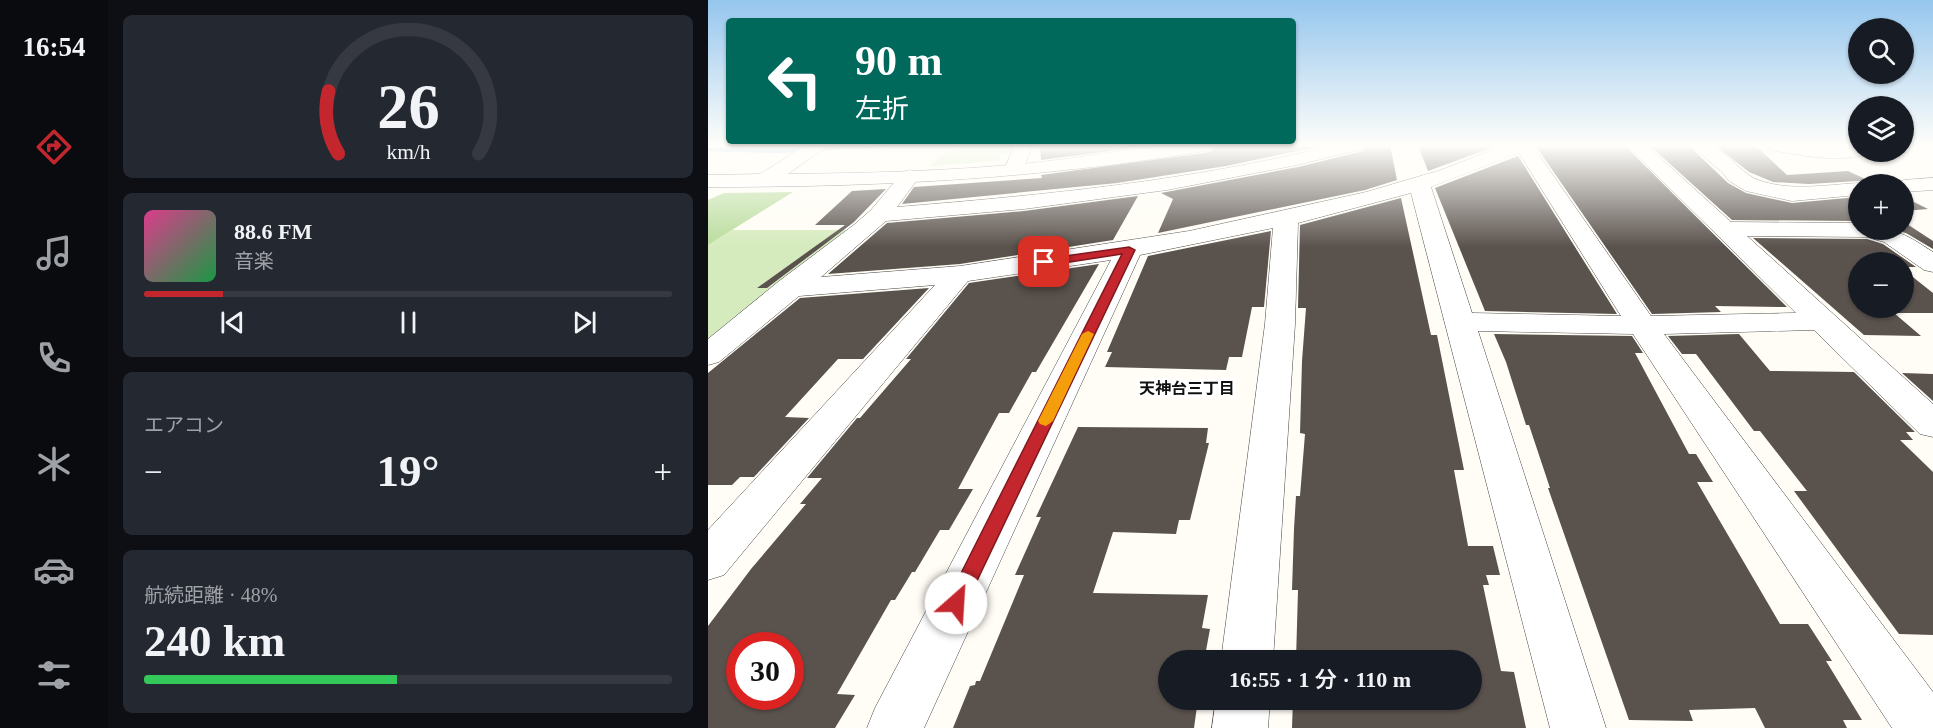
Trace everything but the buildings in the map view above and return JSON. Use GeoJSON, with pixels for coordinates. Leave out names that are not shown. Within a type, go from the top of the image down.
{"type":"FeatureCollection","features":[{"type":"Feature","properties":{"kind":"street"},"geometry":{"type":"LineString","coordinates":[[708,181],[823,179]]}},
{"type":"Feature","properties":{"kind":"street"},"geometry":{"type":"LineString","coordinates":[[708,355],[879,215],[908,179]]}},
{"type":"Feature","properties":{"kind":"street"},"geometry":{"type":"LineString","coordinates":[[879,215],[1006,205],[1202,179]]}},
{"type":"Feature","properties":{"kind":"street"},"geometry":{"type":"LineString","coordinates":[[788,288],[959,274],[1129,250],[1286,220],[1437,179]]}},
{"type":"Feature","properties":{"kind":"street"},"geometry":{"type":"LineString","coordinates":[[1545,179],[1642,325],[1925,728]]}},
{"type":"Feature","properties":{"kind":"street"},"geometry":{"type":"LineString","coordinates":[[1671,179],[1933,425]]}},
{"type":"Feature","properties":{"kind":"street"},"geometry":{"type":"LineString","coordinates":[[1740,179],[1754,186],[1792,194],[1848,190]]}},
{"type":"Feature","properties":{"kind":"street"},"geometry":{"type":"LineString","coordinates":[[1914,185],[1933,184]]}},
{"type":"Feature","properties":{"kind":"street"},"geometry":{"type":"LineString","coordinates":[[1420,185],[1578,728]]}},
{"type":"Feature","properties":{"kind":"street"},"geometry":{"type":"LineString","coordinates":[[1248,650],[1280,324],[1286,220]]}},
{"type":"Feature","properties":{"kind":"street"},"geometry":{"type":"LineString","coordinates":[[1724,229],[1848,230]]}},
{"type":"Feature","properties":{"kind":"street"},"geometry":{"type":"LineString","coordinates":[[1914,237],[1933,237]]}},
{"type":"Feature","properties":{"kind":"street"},"geometry":{"type":"LineString","coordinates":[[1897,240],[1933,264]]}},
{"type":"Feature","properties":{"kind":"street"},"geometry":{"type":"LineString","coordinates":[[895,728],[1129,250]]}},
{"type":"Feature","properties":{"kind":"street"},"geometry":{"type":"LineString","coordinates":[[708,561],[959,274]]}},
{"type":"Feature","properties":{"kind":"street"},"geometry":{"type":"LineString","coordinates":[[1461,322],[1642,325],[1824,321]]}},
{"type":"Feature","properties":{"kind":"street"},"geometry":{"type":"LineString","coordinates":[[1240,728],[1242,710]]}},
{"type":"Feature","properties":{"kind":"green space"},"geometry":{"type":"Polygon","coordinates":[[[793,192],[708,245],[708,200],[724,193],[793,192]]]}},
{"type":"Feature","properties":{"kind":"green space"},"geometry":{"type":"Polygon","coordinates":[[[732,230],[852,230],[708,345],[708,245],[732,230]]]}},
{"type":"Feature","properties":{"kind":"slow traffic"},"geometry":{"type":"LineString","coordinates":[[1046,421],[1088,334]]}},
{"type":"Feature","properties":{"kind":"district","name":"天神台三丁目"},"geometry":{"type":"Point","coordinates":[1187,388]}},
{"type":"Feature","properties":{"kind":"route"},"geometry":{"type":"LineString","coordinates":[[956,603],[1129,250],[1044,262]]}}]}
